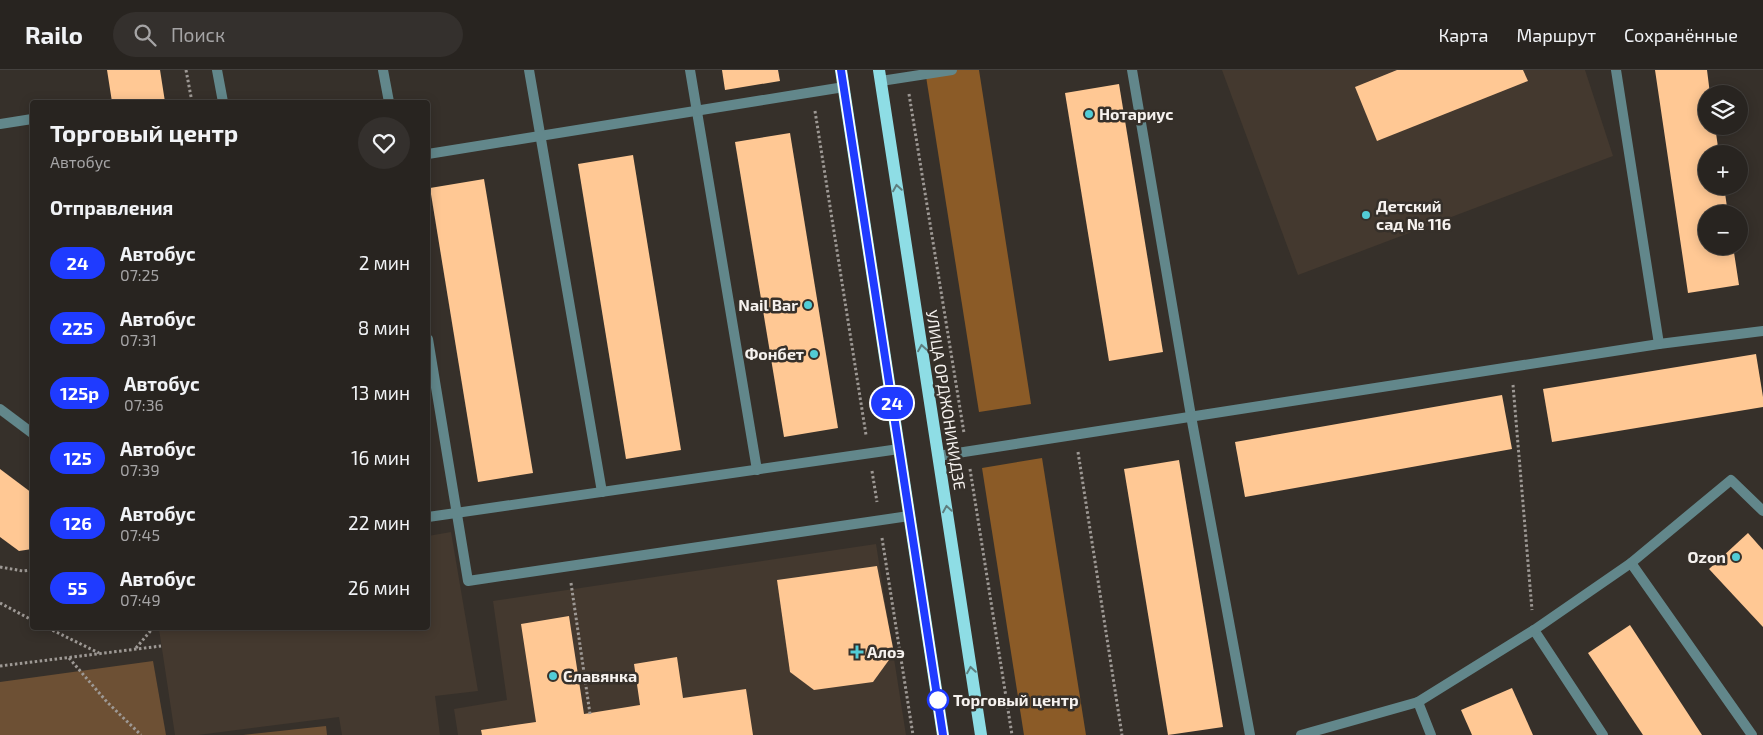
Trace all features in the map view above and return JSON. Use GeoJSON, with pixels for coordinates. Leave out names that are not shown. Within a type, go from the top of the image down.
{"type":"FeatureCollection","features":[{"type":"Feature","properties":{"kind":"main road"},"geometry":{"type":"LineString","coordinates":[[841,70],[943,735]]}},
{"type":"Feature","properties":{"kind":"main road","name":"УЛИЦА ОРДЖОНИКИДЗЕ"},"geometry":{"type":"LineString","coordinates":[[880,76],[982,735]]}},
{"type":"Feature","properties":{"kind":"lane"},"geometry":{"type":"LineString","coordinates":[[217,70],[223,100]]}},
{"type":"Feature","properties":{"kind":"lane"},"geometry":{"type":"LineString","coordinates":[[383,70],[389,100]]}},
{"type":"Feature","properties":{"kind":"lane"},"geometry":{"type":"LineString","coordinates":[[529,70],[602,492]]}},
{"type":"Feature","properties":{"kind":"lane"},"geometry":{"type":"LineString","coordinates":[[690,70],[757,470]]}},
{"type":"Feature","properties":{"kind":"lane"},"geometry":{"type":"LineString","coordinates":[[880,76],[906,77],[952,70]]}},
{"type":"Feature","properties":{"kind":"lane"},"geometry":{"type":"LineString","coordinates":[[1132,70],[1191,416],[1250,735]]}},
{"type":"Feature","properties":{"kind":"lane"},"geometry":{"type":"LineString","coordinates":[[1616,70],[1659,344]]}},
{"type":"Feature","properties":{"kind":"lane"},"geometry":{"type":"LineString","coordinates":[[430,154],[844,87]]}},
{"type":"Feature","properties":{"kind":"lane"},"geometry":{"type":"LineString","coordinates":[[0,124],[30,119]]}},
{"type":"Feature","properties":{"kind":"lane"},"geometry":{"type":"LineString","coordinates":[[938,456],[1659,344],[1763,331]]}},
{"type":"Feature","properties":{"kind":"lane"},"geometry":{"type":"LineString","coordinates":[[430,351],[468,581],[909,516]]}},
{"type":"Feature","properties":{"kind":"lane"},"geometry":{"type":"LineString","coordinates":[[0,409],[30,432]]}},
{"type":"Feature","properties":{"kind":"lane"},"geometry":{"type":"LineString","coordinates":[[430,517],[899,449]]}},
{"type":"Feature","properties":{"kind":"lane"},"geometry":{"type":"LineString","coordinates":[[1301,735],[1418,702],[1534,630],[1631,563],[1731,480],[1763,511]]}},
{"type":"Feature","properties":{"kind":"lane"},"geometry":{"type":"LineString","coordinates":[[1631,563],[1752,735]]}},
{"type":"Feature","properties":{"kind":"lane"},"geometry":{"type":"LineString","coordinates":[[1534,630],[1603,735]]}},
{"type":"Feature","properties":{"kind":"lane"},"geometry":{"type":"LineString","coordinates":[[1418,702],[1431,735]]}},
{"type":"Feature","properties":{"kind":"path"},"geometry":{"type":"LineString","coordinates":[[186,70],[192,100]]}},
{"type":"Feature","properties":{"kind":"path"},"geometry":{"type":"LineString","coordinates":[[906,77],[1012,735]]}},
{"type":"Feature","properties":{"kind":"path"},"geometry":{"type":"LineString","coordinates":[[812,92],[912,735]]}},
{"type":"Feature","properties":{"kind":"path"},"geometry":{"type":"LineString","coordinates":[[1512,367],[1534,630]]}},
{"type":"Feature","properties":{"kind":"path"},"geometry":{"type":"LineString","coordinates":[[1076,436],[1122,735]]}},
{"type":"Feature","properties":{"kind":"path"},"geometry":{"type":"LineString","coordinates":[[568,566],[590,714]]}},
{"type":"Feature","properties":{"kind":"path"},"geometry":{"type":"LineString","coordinates":[[0,567],[23,571],[30,570]]}},
{"type":"Feature","properties":{"kind":"path"},"geometry":{"type":"LineString","coordinates":[[0,603],[30,619]]}},
{"type":"Feature","properties":{"kind":"path"},"geometry":{"type":"LineString","coordinates":[[52,630],[99,653]]}},
{"type":"Feature","properties":{"kind":"path"},"geometry":{"type":"LineString","coordinates":[[136,649],[151,630]]}},
{"type":"Feature","properties":{"kind":"path"},"geometry":{"type":"LineString","coordinates":[[0,666],[161,646]]}},
{"type":"Feature","properties":{"kind":"path"},"geometry":{"type":"LineString","coordinates":[[68,657],[106,702],[141,735]]}},
{"type":"Feature","properties":{"kind":"shaded area"},"geometry":{"type":"Polygon","coordinates":[[[925,70],[979,70],[1031,404],[979,412],[925,70]]]}},
{"type":"Feature","properties":{"kind":"shaded area","name":"Детский сад № 116"},"geometry":{"type":"Polygon","coordinates":[[[1222,70],[1585,70],[1613,156],[1298,275],[1222,70]]]}},
{"type":"Feature","properties":{"kind":"shaded area"},"geometry":{"type":"Polygon","coordinates":[[[1042,458],[1086,735],[1024,735],[982,468],[1042,458]]]}},
{"type":"Feature","properties":{"kind":"shaded area"},"geometry":{"type":"Polygon","coordinates":[[[451,532],[478,691],[435,696],[440,735],[342,735],[339,717],[198,735],[175,735],[159,630],[430,630],[430,536],[451,532]]]}},
{"type":"Feature","properties":{"kind":"shaded area"},"geometry":{"type":"Polygon","coordinates":[[[876,544],[906,735],[458,735],[454,709],[507,700],[493,601],[876,544]]]}},
{"type":"Feature","properties":{"kind":"shaded area"},"geometry":{"type":"Polygon","coordinates":[[[153,661],[166,735],[0,735],[0,682],[153,661]]]}},
{"type":"Feature","properties":{"kind":"shaded area"},"geometry":{"type":"Polygon","coordinates":[[[326,726],[327,735],[243,735],[326,726]]]}},
{"type":"Feature","properties":{"kind":"building"},"geometry":{"type":"Polygon","coordinates":[[[107,70],[160,70],[165,100],[112,100],[107,70]]]}},
{"type":"Feature","properties":{"kind":"building"},"geometry":{"type":"Polygon","coordinates":[[[722,70],[778,70],[780,81],[725,90],[722,70]]]}},
{"type":"Feature","properties":{"kind":"building"},"geometry":{"type":"Polygon","coordinates":[[[1397,70],[1523,70],[1528,81],[1377,141],[1355,87],[1397,70]]]}},
{"type":"Feature","properties":{"kind":"building"},"geometry":{"type":"Polygon","coordinates":[[[1655,70],[1707,70],[1709,85],[1698,85],[1698,135],[1716,135],[1718,145],[1698,145],[1698,195],[1725,195],[1727,205],[1698,205],[1698,255],[1734,255],[1739,285],[1688,293],[1655,70]]]}},
{"type":"Feature","properties":{"kind":"building"},"geometry":{"type":"Polygon","coordinates":[[[1119,84],[1163,352],[1109,361],[1065,93],[1119,84]]]}},
{"type":"Feature","properties":{"kind":"building"},"geometry":{"type":"Polygon","coordinates":[[[790,133],[838,428],[784,437],[735,142],[790,133]]]}},
{"type":"Feature","properties":{"kind":"building"},"geometry":{"type":"Polygon","coordinates":[[[633,155],[681,450],[626,459],[578,164],[633,155]]]}},
{"type":"Feature","properties":{"kind":"building"},"geometry":{"type":"Polygon","coordinates":[[[484,179],[533,473],[478,482],[430,188],[484,179]]]}},
{"type":"Feature","properties":{"kind":"building"},"geometry":{"type":"Polygon","coordinates":[[[1756,354],[1763,407],[1552,442],[1543,389],[1756,354]]]}},
{"type":"Feature","properties":{"kind":"building"},"geometry":{"type":"Polygon","coordinates":[[[1502,395],[1512,449],[1245,497],[1235,442],[1502,395]]]}},
{"type":"Feature","properties":{"kind":"building"},"geometry":{"type":"Polygon","coordinates":[[[1179,460],[1223,727],[1168,735],[1124,469],[1179,460]]]}},
{"type":"Feature","properties":{"kind":"building"},"geometry":{"type":"Polygon","coordinates":[[[0,469],[30,492],[30,549],[19,551],[0,537],[0,469]]]}},
{"type":"Feature","properties":{"kind":"building"},"geometry":{"type":"Polygon","coordinates":[[[1748,533],[1763,550],[1763,627],[1709,569],[1748,533]]]}},
{"type":"Feature","properties":{"kind":"building"},"geometry":{"type":"Polygon","coordinates":[[[877,566],[894,653],[873,682],[814,690],[790,672],[777,580],[877,566]]]}},
{"type":"Feature","properties":{"kind":"building","name":"Славянка"},"geometry":{"type":"Polygon","coordinates":[[[569,616],[584,714],[640,705],[634,664],[677,657],[683,698],[746,689],[753,735],[482,735],[481,730],[536,722],[521,624],[569,616]]]}},
{"type":"Feature","properties":{"kind":"building"},"geometry":{"type":"Polygon","coordinates":[[[1630,625],[1702,735],[1643,735],[1588,653],[1630,625]]]}},
{"type":"Feature","properties":{"kind":"building"},"geometry":{"type":"Polygon","coordinates":[[[1512,688],[1533,735],[1472,735],[1461,710],[1512,688]]]}},
{"type":"Feature","properties":{"kind":"bus line","name":"24"},"geometry":{"type":"LineString","coordinates":[[841,70],[943,735]]}},
{"type":"Feature","properties":{"kind":"place","name":"Нотариус"},"geometry":{"type":"Point","coordinates":[1089,114]}},
{"type":"Feature","properties":{"kind":"place","name":"Детский сад № 116"},"geometry":{"type":"Point","coordinates":[1366,215]}},
{"type":"Feature","properties":{"kind":"place","name":"Nail Bar"},"geometry":{"type":"Point","coordinates":[808,305]}},
{"type":"Feature","properties":{"kind":"place","name":"Фонбет"},"geometry":{"type":"Point","coordinates":[814,354]}},
{"type":"Feature","properties":{"kind":"place","name":"Ozon"},"geometry":{"type":"Point","coordinates":[1736,557]}},
{"type":"Feature","properties":{"kind":"place","name":"Алоэ"},"geometry":{"type":"Point","coordinates":[857,652]}},
{"type":"Feature","properties":{"kind":"place","name":"Славянка"},"geometry":{"type":"Point","coordinates":[553,676]}},
{"type":"Feature","properties":{"kind":"place","name":"Торговый центр"},"geometry":{"type":"Point","coordinates":[938,700]}}]}
